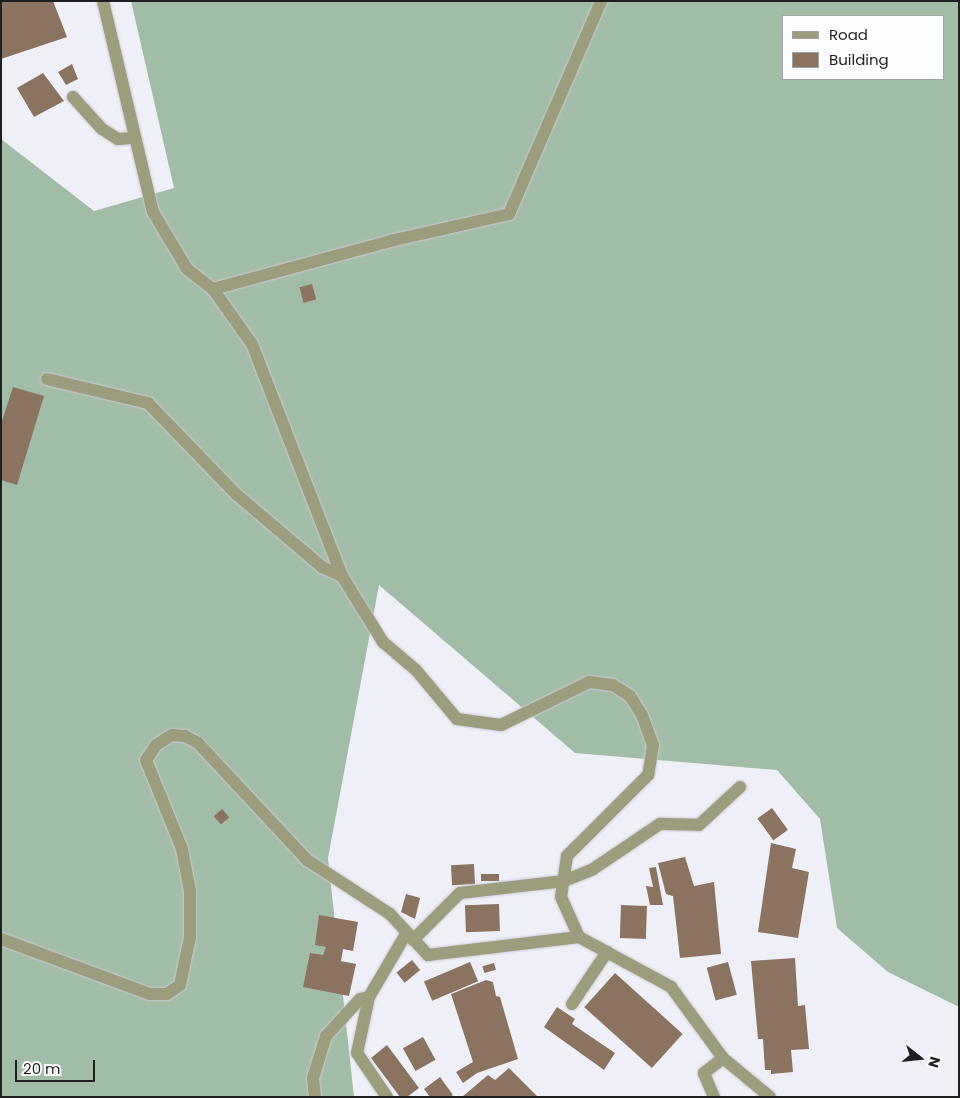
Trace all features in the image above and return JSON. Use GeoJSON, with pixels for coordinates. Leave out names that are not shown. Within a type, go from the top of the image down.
{"type":"FeatureCollection","features":[{"type":"Feature","properties":{"kind":"street"},"geometry":{"type":"LineString","coordinates":[[102,1],[153,212],[168,242],[187,269],[213,289],[252,344],[342,576],[383,642],[416,670],[457,719],[501,725],[588,682],[613,685],[630,696],[642,715],[653,745],[648,775],[567,856],[561,897],[579,937]]}},
{"type":"Feature","properties":{"kind":"street"},"geometry":{"type":"LineString","coordinates":[[213,289],[375,244],[509,214],[601,1]]}},
{"type":"Feature","properties":{"kind":"street"},"geometry":{"type":"LineString","coordinates":[[73,97],[102,129],[118,139],[134,138]]}},
{"type":"Feature","properties":{"kind":"street"},"geometry":{"type":"LineString","coordinates":[[47,380],[148,403],[236,494],[322,566],[342,576]]}},
{"type":"Feature","properties":{"kind":"street"},"geometry":{"type":"LineString","coordinates":[[1,939],[150,994],[167,994],[180,985],[190,937],[190,891],[182,849],[146,760],[156,745],[172,735],[198,743],[307,860],[390,914],[428,955],[579,937],[671,988],[723,1058],[770,1097]]}},
{"type":"Feature","properties":{"kind":"street"},"geometry":{"type":"LineString","coordinates":[[387,1097],[356,1053],[369,998],[410,937],[460,893],[564,881],[593,869],[660,824],[699,825],[740,787]]}},
{"type":"Feature","properties":{"kind":"street"},"geometry":{"type":"LineString","coordinates":[[572,1004],[607,952]]}},
{"type":"Feature","properties":{"kind":"street"},"geometry":{"type":"LineString","coordinates":[[315,1097],[313,1078],[326,1036],[360,999],[369,998]]}},
{"type":"Feature","properties":{"kind":"street"},"geometry":{"type":"LineString","coordinates":[[714,1097],[704,1073],[723,1058]]}},
{"type":"Feature","properties":{"kind":"green space"},"geometry":{"type":"Polygon","coordinates":[[[131,1],[959,1],[959,1007],[888,972],[837,928],[820,819],[777,770],[575,753],[379,585],[328,858],[354,1097],[1,1097],[1,139],[94,211],[174,188],[131,1]]]}},
{"type":"Feature","properties":{"kind":"building"},"geometry":{"type":"Polygon","coordinates":[[[1,1],[53,1],[67,37],[1,59],[1,1]]]}},
{"type":"Feature","properties":{"kind":"building"},"geometry":{"type":"Polygon","coordinates":[[[72,64],[78,79],[66,85],[58,72],[72,64]]]}},
{"type":"Feature","properties":{"kind":"building"},"geometry":{"type":"Polygon","coordinates":[[[43,73],[64,101],[34,117],[17,88],[43,73]]]}},
{"type":"Feature","properties":{"kind":"building"},"geometry":{"type":"Polygon","coordinates":[[[312,284],[316,299],[304,303],[299,287],[312,284]]]}},
{"type":"Feature","properties":{"kind":"building"},"geometry":{"type":"Polygon","coordinates":[[[13,387],[44,396],[17,485],[1,480],[1,424],[13,387]]]}},
{"type":"Feature","properties":{"kind":"building"},"geometry":{"type":"Polygon","coordinates":[[[772,808],[788,830],[773,840],[757,819],[772,808]]]}},
{"type":"Feature","properties":{"kind":"building"},"geometry":{"type":"Polygon","coordinates":[[[222,809],[229,817],[221,825],[214,816],[222,809]]]}},
{"type":"Feature","properties":{"kind":"building"},"geometry":{"type":"Polygon","coordinates":[[[771,843],[796,849],[792,868],[809,872],[798,938],[758,932],[771,843]]]}},
{"type":"Feature","properties":{"kind":"building"},"geometry":{"type":"Polygon","coordinates":[[[685,857],[694,886],[714,882],[721,954],[680,958],[673,896],[666,894],[658,863],[685,857]]]}},
{"type":"Feature","properties":{"kind":"building"},"geometry":{"type":"Polygon","coordinates":[[[474,864],[475,884],[452,885],[451,865],[474,864]]]}},
{"type":"Feature","properties":{"kind":"building"},"geometry":{"type":"Polygon","coordinates":[[[656,867],[663,905],[650,905],[646,886],[653,887],[649,868],[656,867]]]}},
{"type":"Feature","properties":{"kind":"building"},"geometry":{"type":"Polygon","coordinates":[[[481,874],[499,874],[499,881],[481,881],[481,874]]]}},
{"type":"Feature","properties":{"kind":"building"},"geometry":{"type":"Polygon","coordinates":[[[406,894],[420,898],[415,919],[401,912],[406,894]]]}},
{"type":"Feature","properties":{"kind":"building"},"geometry":{"type":"Polygon","coordinates":[[[499,904],[500,931],[466,932],[465,905],[499,904]]]}},
{"type":"Feature","properties":{"kind":"building"},"geometry":{"type":"Polygon","coordinates":[[[621,905],[647,906],[646,939],[620,938],[621,905]]]}},
{"type":"Feature","properties":{"kind":"building"},"geometry":{"type":"Polygon","coordinates":[[[319,915],[358,922],[353,951],[343,949],[341,961],[356,964],[349,996],[303,987],[310,953],[323,955],[326,947],[315,945],[319,915]]]}},
{"type":"Feature","properties":{"kind":"building"},"geometry":{"type":"Polygon","coordinates":[[[795,958],[798,1006],[805,1005],[809,1049],[791,1050],[793,1072],[771,1074],[771,1070],[765,1070],[763,1039],[758,1039],[751,961],[795,958]]]}},
{"type":"Feature","properties":{"kind":"building"},"geometry":{"type":"Polygon","coordinates":[[[412,960],[420,970],[405,983],[396,973],[412,960]]]}},
{"type":"Feature","properties":{"kind":"building"},"geometry":{"type":"Polygon","coordinates":[[[470,962],[478,981],[432,1001],[424,982],[470,962]]]}},
{"type":"Feature","properties":{"kind":"building"},"geometry":{"type":"Polygon","coordinates":[[[728,962],[737,995],[716,1001],[707,968],[728,962]]]}},
{"type":"Feature","properties":{"kind":"building"},"geometry":{"type":"Polygon","coordinates":[[[494,963],[496,970],[484,973],[482,966],[494,963]]]}},
{"type":"Feature","properties":{"kind":"building"},"geometry":{"type":"Polygon","coordinates":[[[615,973],[683,1034],[652,1068],[584,1007],[615,973]]]}},
{"type":"Feature","properties":{"kind":"building"},"geometry":{"type":"Polygon","coordinates":[[[486,980],[493,982],[496,996],[500,997],[518,1059],[477,1073],[463,1083],[456,1072],[473,1062],[451,994],[486,980]]]}},
{"type":"Feature","properties":{"kind":"building"},"geometry":{"type":"Polygon","coordinates":[[[557,1007],[575,1019],[572,1024],[615,1053],[604,1070],[544,1027],[557,1007]]]}},
{"type":"Feature","properties":{"kind":"building"},"geometry":{"type":"Polygon","coordinates":[[[423,1037],[436,1060],[415,1071],[403,1048],[423,1037]]]}},
{"type":"Feature","properties":{"kind":"building"},"geometry":{"type":"Polygon","coordinates":[[[387,1045],[419,1088],[407,1097],[400,1097],[371,1058],[387,1045]]]}},
{"type":"Feature","properties":{"kind":"building"},"geometry":{"type":"Polygon","coordinates":[[[509,1068],[538,1097],[462,1097],[488,1075],[495,1080],[509,1068]]]}},
{"type":"Feature","properties":{"kind":"building"},"geometry":{"type":"Polygon","coordinates":[[[440,1077],[453,1095],[450,1097],[430,1097],[424,1089],[440,1077]]]}}]}
